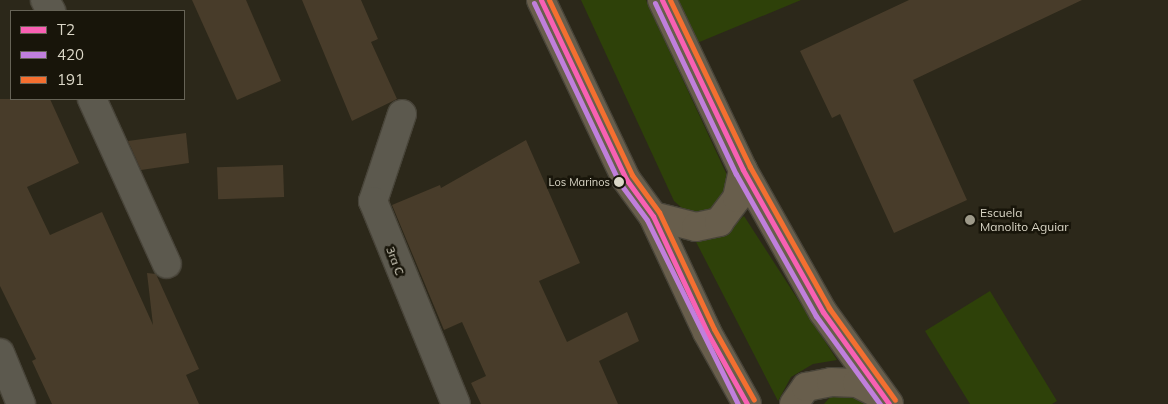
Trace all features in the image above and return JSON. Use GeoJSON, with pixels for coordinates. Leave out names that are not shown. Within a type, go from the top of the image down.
{"type":"FeatureCollection","features":[{"type":"Feature","properties":{"kind":"highway"},"geometry":{"type":"LineString","coordinates":[[541,0],[626,179],[653,216],[706,332],[747,404]]}},
{"type":"Feature","properties":{"kind":"highway"},"geometry":{"type":"LineString","coordinates":[[662,0],[744,170],[823,312],[886,400]]}},
{"type":"Feature","properties":{"kind":"highway"},"geometry":{"type":"LineString","coordinates":[[653,216],[696,227],[719,222],[737,198],[744,170]]}},
{"type":"Feature","properties":{"kind":"highway"},"geometry":{"type":"LineString","coordinates":[[794,404],[806,387],[831,382],[857,383],[886,400]]}},
{"type":"Feature","properties":{"kind":"street"},"geometry":{"type":"LineString","coordinates":[[92,100],[167,264]]}},
{"type":"Feature","properties":{"kind":"street","name":"3ra C"},"geometry":{"type":"LineString","coordinates":[[402,114],[373,201],[456,404]]}},
{"type":"Feature","properties":{"kind":"street"},"geometry":{"type":"LineString","coordinates":[[0,353],[21,404]]}},
{"type":"Feature","properties":{"kind":"green space"},"geometry":{"type":"Polygon","coordinates":[[[581,0],[646,0],[732,186],[717,209],[689,214],[674,201],[581,0]]]}},
{"type":"Feature","properties":{"kind":"green space"},"geometry":{"type":"Polygon","coordinates":[[[662,0],[801,0],[685,48],[662,0]]]}},
{"type":"Feature","properties":{"kind":"green space"},"geometry":{"type":"Polygon","coordinates":[[[744,216],[837,360],[813,364],[791,377],[778,401],[693,236],[724,233],[744,216]]]}},
{"type":"Feature","properties":{"kind":"green space"},"geometry":{"type":"Polygon","coordinates":[[[990,291],[1057,401],[1052,404],[970,404],[925,331],[990,291]]]}},
{"type":"Feature","properties":{"kind":"green space"},"geometry":{"type":"Polygon","coordinates":[[[851,394],[866,404],[824,404],[831,396],[851,394]]]}},
{"type":"Feature","properties":{"kind":"building"},"geometry":{"type":"Polygon","coordinates":[[[192,0],[246,0],[281,81],[237,100],[192,0]]]}},
{"type":"Feature","properties":{"kind":"building"},"geometry":{"type":"Polygon","coordinates":[[[302,0],[361,0],[378,39],[371,42],[397,99],[352,121],[302,0]]]}},
{"type":"Feature","properties":{"kind":"building"},"geometry":{"type":"Polygon","coordinates":[[[909,0],[1082,0],[913,80],[967,200],[894,233],[840,114],[832,118],[800,51],[909,0]]]}},
{"type":"Feature","properties":{"kind":"building"},"geometry":{"type":"Polygon","coordinates":[[[0,99],[50,100],[79,163],[27,187],[50,235],[102,212],[153,325],[147,273],[156,274],[199,369],[186,375],[199,404],[52,404],[32,361],[36,359],[0,286],[0,99]]]}},
{"type":"Feature","properties":{"kind":"building"},"geometry":{"type":"Polygon","coordinates":[[[186,133],[189,163],[141,170],[128,141],[186,133]]]}},
{"type":"Feature","properties":{"kind":"building"},"geometry":{"type":"Polygon","coordinates":[[[526,140],[580,263],[539,281],[567,342],[627,312],[639,341],[599,361],[618,404],[481,404],[471,383],[486,376],[462,322],[444,330],[392,205],[440,185],[441,188],[526,140]]]}},
{"type":"Feature","properties":{"kind":"building"},"geometry":{"type":"Polygon","coordinates":[[[283,165],[284,197],[218,199],[217,167],[283,165]]]}},
{"type":"Feature","properties":{"kind":"transit line","name":"T2"},"geometry":{"type":"LineString","coordinates":[[541,0],[626,179],[653,216],[707,332],[747,404]]}},
{"type":"Feature","properties":{"kind":"transit line","name":"191"},"geometry":{"type":"LineString","coordinates":[[549,0],[632,175],[659,212],[714,329],[754,400]]}},
{"type":"Feature","properties":{"kind":"transit line","name":"T2"},"geometry":{"type":"LineString","coordinates":[[662,0],[743,170],[823,312],[889,404]]}},
{"type":"Feature","properties":{"kind":"transit line","name":"191"},"geometry":{"type":"LineString","coordinates":[[670,0],[750,167],[829,308],[895,400]]}},
{"type":"Feature","properties":{"kind":"transit line","name":"420"},"geometry":{"type":"LineString","coordinates":[[534,3],[619,182],[647,220],[738,404]]}},
{"type":"Feature","properties":{"kind":"transit line","name":"420"},"geometry":{"type":"LineString","coordinates":[[655,3],[736,174],[816,316],[880,404]]}},
{"type":"Feature","properties":{"kind":"place","name":"Los Marinos"},"geometry":{"type":"Point","coordinates":[619,182]}},
{"type":"Feature","properties":{"kind":"place","name":"Escuela Manolito Aguiar"},"geometry":{"type":"Point","coordinates":[970,220]}}]}
